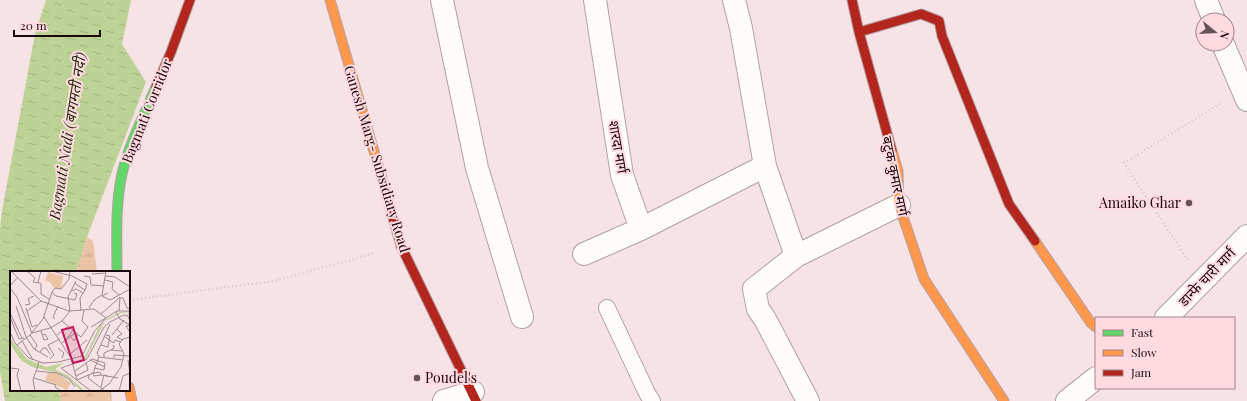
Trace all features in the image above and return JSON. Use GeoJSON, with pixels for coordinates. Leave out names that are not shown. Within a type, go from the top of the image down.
{"type":"FeatureCollection","features":[{"type":"Feature","properties":{"kind":"street","name":"Bagmati Corridor"},"geometry":{"type":"LineString","coordinates":[[117,271],[117,213],[122,174],[129,151],[171,52],[190,0]]}},
{"type":"Feature","properties":{"kind":"street","name":"Ganesh Marg- Subsidiary Road"},"geometry":{"type":"LineString","coordinates":[[330,0],[401,246],[475,396]]}},
{"type":"Feature","properties":{"kind":"street"},"geometry":{"type":"LineString","coordinates":[[442,0],[477,168],[522,316]]}},
{"type":"Feature","properties":{"kind":"street","name":"शारदा मार्ग"},"geometry":{"type":"LineString","coordinates":[[595,0],[622,175],[641,229]]}},
{"type":"Feature","properties":{"kind":"street"},"geometry":{"type":"LineString","coordinates":[[734,0],[741,28],[764,166],[796,256]]}},
{"type":"Feature","properties":{"kind":"street","name":"बटुक कुमार मार्ग"},"geometry":{"type":"LineString","coordinates":[[852,0],[859,32],[898,172],[899,205],[924,279],[1004,401]]}},
{"type":"Feature","properties":{"kind":"street"},"geometry":{"type":"LineString","coordinates":[[1206,0],[1211,12]]}},
{"type":"Feature","properties":{"kind":"street"},"geometry":{"type":"LineString","coordinates":[[859,32],[921,14],[939,21],[942,36],[1009,204],[1091,323],[1095,326]]}},
{"type":"Feature","properties":{"kind":"street"},"geometry":{"type":"LineString","coordinates":[[1226,52],[1245,95]]}},
{"type":"Feature","properties":{"kind":"street"},"geometry":{"type":"LineString","coordinates":[[584,254],[641,229],[764,166]]}},
{"type":"Feature","properties":{"kind":"street"},"geometry":{"type":"LineString","coordinates":[[808,401],[765,319],[758,309],[754,289],[796,256],[899,205]]}},
{"type":"Feature","properties":{"kind":"street","name":"डान्फे चारी मार्ग"},"geometry":{"type":"LineString","coordinates":[[1167,317],[1202,283],[1244,246]]}},
{"type":"Feature","properties":{"kind":"street"},"geometry":{"type":"LineString","coordinates":[[1067,401],[1095,379]]}},
{"type":"Feature","properties":{"kind":"street"},"geometry":{"type":"LineString","coordinates":[[130,391],[132,401]]}},
{"type":"Feature","properties":{"kind":"street"},"geometry":{"type":"LineString","coordinates":[[444,401],[475,396]]}},
{"type":"Feature","properties":{"kind":"lane"},"geometry":{"type":"LineString","coordinates":[[607,308],[652,401]]}},
{"type":"Feature","properties":{"kind":"path"},"geometry":{"type":"LineString","coordinates":[[1202,283],[1124,163],[1245,95]]}},
{"type":"Feature","properties":{"kind":"path"},"geometry":{"type":"LineString","coordinates":[[130,300],[274,281],[401,246]]}},
{"type":"Feature","properties":{"kind":"green space"},"geometry":{"type":"Polygon","coordinates":[[[87,237],[93,241],[97,271],[76,271],[87,237]]]}},
{"type":"Feature","properties":{"kind":"green space"},"geometry":{"type":"Polygon","coordinates":[[[58,391],[111,391],[112,401],[61,401],[58,391]]]}},
{"type":"Feature","properties":{"kind":"water","name":"Bagmati Nadi (बागमती नदी)"},"geometry":{"type":"Polygon","coordinates":[[[46,0],[131,0],[122,44],[146,82],[87,237],[76,271],[10,271],[10,391],[58,391],[61,401],[5,401],[0,371],[0,230],[2,211],[35,34],[46,0]]]}},
{"type":"Feature","properties":{"kind":"traffic: fast"},"geometry":{"type":"LineString","coordinates":[[117,271],[117,210],[122,174],[133,141],[156,87]]}},
{"type":"Feature","properties":{"kind":"traffic: slow"},"geometry":{"type":"LineString","coordinates":[[330,0],[387,196]]}},
{"type":"Feature","properties":{"kind":"traffic: slow"},"geometry":{"type":"LineString","coordinates":[[892,151],[898,171],[899,205],[924,279],[1004,401]]}},
{"type":"Feature","properties":{"kind":"traffic: slow"},"geometry":{"type":"LineString","coordinates":[[1035,241],[1091,323],[1095,326]]}},
{"type":"Feature","properties":{"kind":"traffic: slow"},"geometry":{"type":"LineString","coordinates":[[130,391],[132,401]]}},
{"type":"Feature","properties":{"kind":"traffic: jam"},"geometry":{"type":"LineString","coordinates":[[156,87],[171,52],[190,0]]}},
{"type":"Feature","properties":{"kind":"traffic: jam"},"geometry":{"type":"LineString","coordinates":[[852,0],[859,32],[892,151]]}},
{"type":"Feature","properties":{"kind":"traffic: jam"},"geometry":{"type":"LineString","coordinates":[[859,32],[921,14],[939,21],[942,36],[1009,204],[1035,241]]}},
{"type":"Feature","properties":{"kind":"traffic: jam"},"geometry":{"type":"LineString","coordinates":[[387,196],[401,246],[476,401]]}},
{"type":"Feature","properties":{"kind":"place","name":"Amaiko Ghar"},"geometry":{"type":"Point","coordinates":[1189,203]}},
{"type":"Feature","properties":{"kind":"place","name":"Poudel's"},"geometry":{"type":"Point","coordinates":[417,378]}}]}
